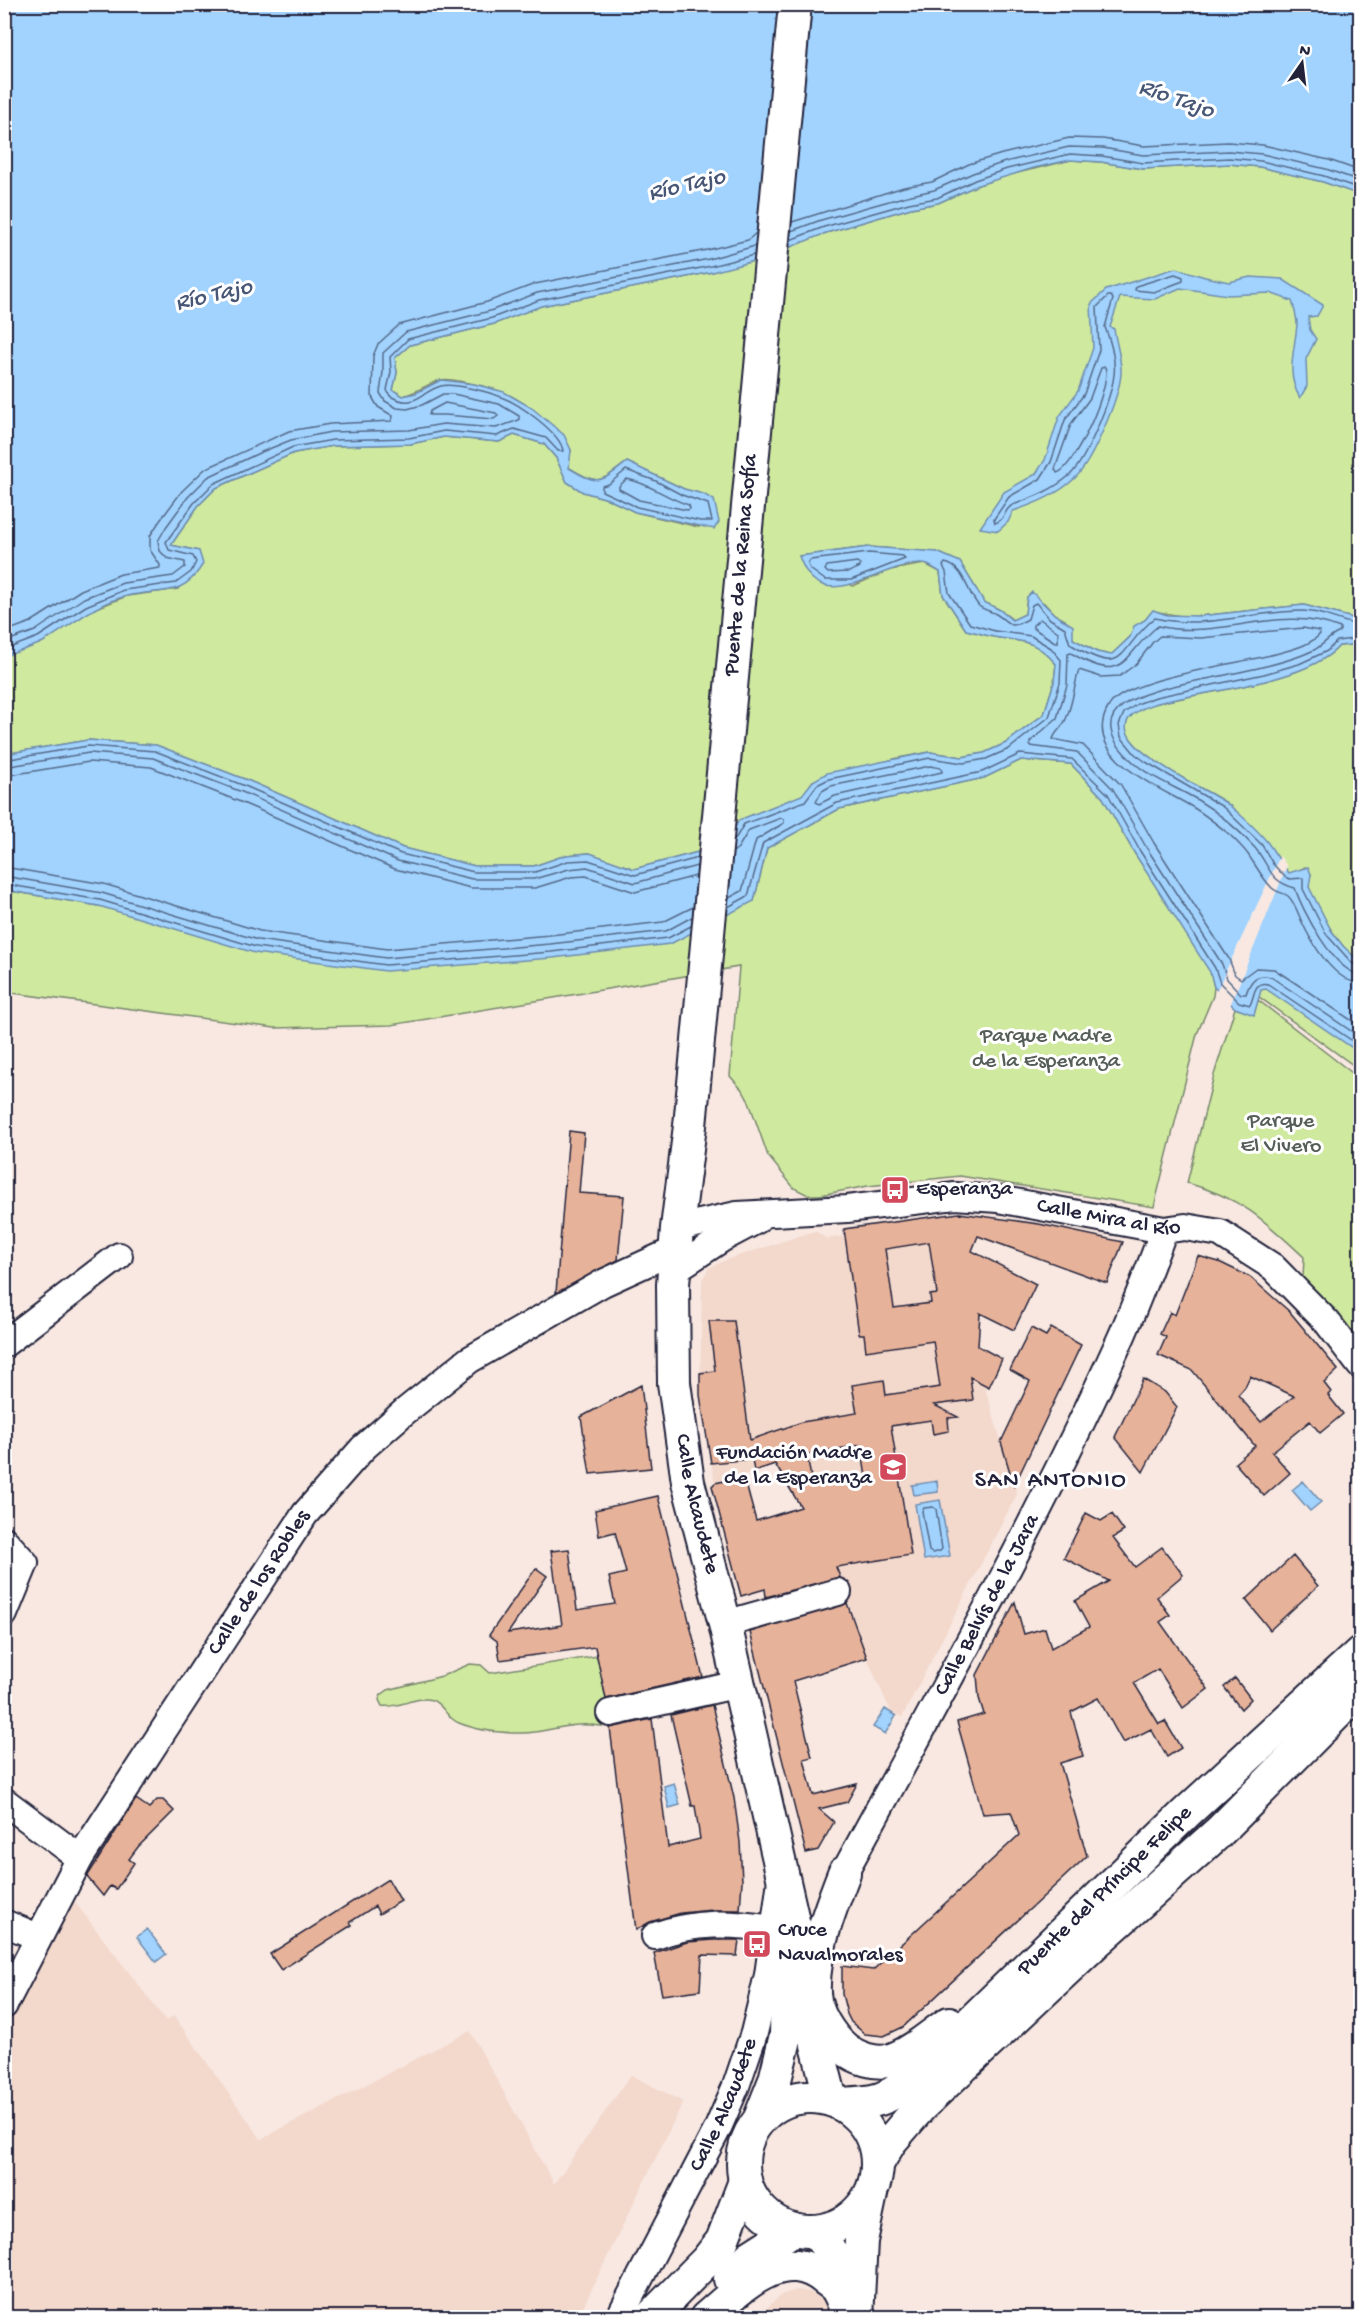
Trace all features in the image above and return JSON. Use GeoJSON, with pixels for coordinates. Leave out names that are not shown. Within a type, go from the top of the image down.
{"type":"FeatureCollection","features":[{"type":"Feature","properties":{"kind":"main road","name":"Puente de la Reina Sofía"},"geometry":{"type":"LineString","coordinates":[[690,1126],[795,4]]}},
{"type":"Feature","properties":{"kind":"main road","name":"Calle Alcaudete"},"geometry":{"type":"LineString","coordinates":[[690,1126],[674,1259],[674,1383],[688,1482],[739,1684],[782,1870],[783,1925],[787,1942],[786,2035],[775,2080],[760,2118]]}},
{"type":"Feature","properties":{"kind":"main road","name":"Puente del Príncipe Felipe"},"geometry":{"type":"LineString","coordinates":[[836,2102],[874,2102],[895,2094],[1186,1813],[1360,1653]]}},
{"type":"Feature","properties":{"kind":"main road","name":"Puente del Príncipe Felipe"},"geometry":{"type":"LineString","coordinates":[[875,2177],[890,2142],[921,2106],[1096,1942],[1228,1823],[1360,1690]]}},
{"type":"Feature","properties":{"kind":"main road"},"geometry":{"type":"LineString","coordinates":[[782,1870],[792,1880],[807,1887],[821,1886],[844,1873]]}},
{"type":"Feature","properties":{"kind":"main road"},"geometry":{"type":"LineString","coordinates":[[783,1925],[823,1896],[844,1873]]}},
{"type":"Feature","properties":{"kind":"main road"},"geometry":{"type":"LineString","coordinates":[[844,1873],[832,1903],[820,1946],[814,1995],[832,2038],[857,2057],[871,2061],[890,2061],[920,2044],[1028,1967]]}},
{"type":"Feature","properties":{"kind":"main road","name":"Calle Alcaudete"},"geometry":{"type":"LineString","coordinates":[[783,1925],[814,1995],[817,2045],[836,2102]]}},
{"type":"Feature","properties":{"kind":"main road"},"geometry":{"type":"LineString","coordinates":[[801,2097],[816,2097],[836,2102],[855,2114],[867,2128],[875,2145],[875,2177],[861,2241],[853,2318],[845,2280],[833,2252],[804,2230],[777,2223],[763,2212],[752,2198],[745,2181],[742,2164],[744,2148],[750,2132],[760,2118],[786,2101],[801,2097]]}},
{"type":"Feature","properties":{"kind":"main road"},"geometry":{"type":"LineString","coordinates":[[695,2318],[750,2257],[804,2230],[842,2223],[854,2215],[875,2177]]}},
{"type":"Feature","properties":{"kind":"main road"},"geometry":{"type":"LineString","coordinates":[[650,2318],[707,2260],[722,2241],[745,2181]]}},
{"type":"Feature","properties":{"kind":"main road"},"geometry":{"type":"LineString","coordinates":[[706,2318],[744,2286],[770,2269],[792,2265],[815,2271],[836,2288],[853,2318]]}},
{"type":"Feature","properties":{"kind":"street","name":"Calle Mira al Río"},"geometry":{"type":"LineString","coordinates":[[674,1259],[737,1215],[847,1209],[955,1196],[998,1199],[1164,1230],[1185,1227],[1220,1233],[1273,1267],[1327,1322],[1360,1365]]}},
{"type":"Feature","properties":{"kind":"street"},"geometry":{"type":"LineString","coordinates":[[629,1270],[674,1259],[723,1238],[768,1214]]}},
{"type":"Feature","properties":{"kind":"street","name":"Calle Belvís de la Jara"},"geometry":{"type":"LineString","coordinates":[[844,1873],[972,1636],[1051,1481],[1120,1339],[1164,1230]]}},
{"type":"Feature","properties":{"kind":"street"},"geometry":{"type":"LineString","coordinates":[[4,1344],[119,1256]]}},
{"type":"Feature","properties":{"kind":"street","name":"Calle de los Robles"},"geometry":{"type":"LineString","coordinates":[[4,2005],[80,1858],[305,1514],[363,1449],[403,1413],[469,1360],[629,1270],[674,1259]]}},
{"type":"Feature","properties":{"kind":"street"},"geometry":{"type":"LineString","coordinates":[[4,1540],[25,1563],[4,1614]]}},
{"type":"Feature","properties":{"kind":"street"},"geometry":{"type":"LineString","coordinates":[[724,1624],[838,1593]]}},
{"type":"Feature","properties":{"kind":"street"},"geometry":{"type":"LineString","coordinates":[[610,1713],[739,1684]]}},
{"type":"Feature","properties":{"kind":"street"},"geometry":{"type":"LineString","coordinates":[[4,1801],[80,1858]]}},
{"type":"Feature","properties":{"kind":"street"},"geometry":{"type":"LineString","coordinates":[[4,1923],[38,1937]]}},
{"type":"Feature","properties":{"kind":"street"},"geometry":{"type":"LineString","coordinates":[[655,1936],[676,1928],[708,1924],[783,1925]]}},
{"type":"Feature","properties":{"kind":"street","name":"Calle Alcaudete"},"geometry":{"type":"LineString","coordinates":[[619,2318],[717,2130],[736,2086],[757,2021],[783,1925]]}},
{"type":"Feature","properties":{"kind":"shaded area","name":"Fundación Madre de la Esperanza"},"geometry":{"type":"Polygon","coordinates":[[[959,1213],[958,1223],[979,1368],[1017,1494],[902,1717],[891,1712],[867,1658],[833,1557],[775,1464],[715,1485],[700,1395],[702,1280],[709,1268],[726,1260],[815,1231],[827,1239],[844,1236],[844,1229],[959,1213]]]}},
{"type":"Feature","properties":{"kind":"shaded area"},"geometry":{"type":"Polygon","coordinates":[[[71,1897],[166,2021],[174,2016],[261,2139],[470,2031],[554,2184],[631,2075],[683,2102],[578,2317],[5,2317],[4,2024],[71,1897]]]}},
{"type":"Feature","properties":{"kind":"shaded area"},"geometry":{"type":"Polygon","coordinates":[[[796,2290],[810,2292],[819,2297],[829,2307],[833,2318],[756,2318],[781,2295],[796,2290]]]}},
{"type":"Feature","properties":{"kind":"green space"},"geometry":{"type":"Polygon","coordinates":[[[1071,160],[1143,169],[1229,164],[1260,167],[1323,182],[1360,195],[1360,620],[1304,605],[1199,616],[1181,616],[1153,611],[1135,626],[1130,637],[1111,655],[1097,652],[1073,639],[1065,620],[1054,614],[1044,603],[1027,597],[1025,614],[1013,620],[984,602],[960,562],[937,552],[869,547],[800,556],[853,586],[890,570],[925,564],[940,572],[943,595],[966,630],[1028,643],[1042,650],[1056,664],[1054,682],[1044,714],[1006,743],[984,753],[962,757],[930,752],[898,758],[813,781],[803,795],[739,820],[733,831],[702,851],[634,869],[589,853],[566,855],[534,866],[475,866],[403,848],[247,780],[156,745],[88,740],[5,754],[4,656],[41,643],[89,611],[127,596],[178,589],[198,551],[171,545],[198,506],[216,488],[294,453],[333,446],[410,444],[444,437],[499,442],[514,435],[544,444],[556,458],[567,482],[583,492],[608,499],[635,512],[699,527],[703,494],[684,489],[627,462],[599,480],[579,473],[568,467],[571,450],[548,425],[527,406],[503,392],[448,379],[437,381],[403,396],[393,390],[397,373],[395,358],[410,345],[494,324],[541,306],[712,272],[826,233],[911,208],[938,203],[978,185],[1009,175],[1071,160]]]}},
{"type":"Feature","properties":{"kind":"green space"},"geometry":{"type":"Polygon","coordinates":[[[1360,644],[1360,962],[1345,948],[1324,918],[1309,888],[1311,874],[1305,867],[1297,872],[1289,873],[1253,828],[1228,804],[1158,763],[1140,749],[1128,735],[1127,722],[1138,710],[1148,706],[1288,675],[1326,657],[1339,646],[1360,644]]]}},
{"type":"Feature","properties":{"kind":"green space","name":"Parque Madre de la Esperanza"},"geometry":{"type":"Polygon","coordinates":[[[1021,760],[1071,764],[1103,798],[1135,854],[1172,903],[1360,1014],[1360,1070],[1259,997],[1210,970],[1214,987],[1213,996],[1197,1034],[1154,1207],[960,1176],[868,1186],[820,1195],[808,1195],[794,1188],[768,1156],[749,1102],[730,1076],[739,967],[391,1025],[275,1028],[5,992],[5,890],[99,906],[754,901],[767,848],[839,809],[984,778],[1021,760]]]}},
{"type":"Feature","properties":{"kind":"green space","name":"Parque El Vivero"},"geometry":{"type":"Polygon","coordinates":[[[1258,1000],[1360,1079],[1360,1347],[1303,1278],[1304,1257],[1264,1221],[1238,1203],[1187,1183],[1214,1075],[1235,1008],[1254,1014],[1258,1000]]]}},
{"type":"Feature","properties":{"kind":"green space"},"geometry":{"type":"Polygon","coordinates":[[[597,1656],[610,1727],[582,1725],[530,1733],[507,1733],[466,1726],[455,1721],[432,1700],[420,1699],[394,1706],[382,1706],[379,1700],[381,1695],[388,1690],[442,1676],[470,1664],[481,1665],[490,1673],[597,1656]]]}},
{"type":"Feature","properties":{"kind":"water","name":"Río Tajo"},"geometry":{"type":"Polygon","coordinates":[[[5,5],[1360,5],[1360,195],[1323,182],[1260,167],[1229,164],[1143,169],[1101,162],[1070,160],[978,185],[938,203],[911,208],[826,233],[758,260],[712,272],[541,306],[494,324],[410,345],[395,358],[397,373],[393,390],[403,396],[416,393],[441,380],[474,384],[504,392],[532,408],[564,435],[571,450],[569,468],[587,478],[599,480],[627,462],[684,489],[703,494],[714,500],[719,522],[714,529],[635,512],[608,499],[583,492],[567,482],[556,458],[544,444],[514,435],[499,442],[444,437],[410,444],[333,446],[294,453],[216,488],[198,506],[171,545],[199,551],[203,564],[187,583],[170,590],[115,599],[94,609],[43,642],[5,656],[5,5]]]}},
{"type":"Feature","properties":{"kind":"water"},"geometry":{"type":"Polygon","coordinates":[[[1176,268],[1229,282],[1250,277],[1282,279],[1323,305],[1317,316],[1308,317],[1310,330],[1316,339],[1306,359],[1307,386],[1300,398],[1295,389],[1292,371],[1297,324],[1292,301],[1270,293],[1228,295],[1180,288],[1155,299],[1120,297],[1110,327],[1114,329],[1120,357],[1119,385],[1104,430],[1089,459],[1067,485],[1045,498],[1013,511],[1008,522],[998,531],[980,528],[1004,492],[1036,474],[1045,460],[1059,417],[1078,391],[1093,348],[1091,304],[1106,290],[1176,268]]]}},
{"type":"Feature","properties":{"kind":"water"},"geometry":{"type":"Polygon","coordinates":[[[869,547],[937,552],[960,562],[984,602],[1000,610],[1012,620],[1025,614],[1027,597],[1032,592],[1054,614],[1073,626],[1073,639],[1097,652],[1111,655],[1130,637],[1134,626],[1145,620],[1153,610],[1167,615],[1199,616],[1304,605],[1360,620],[1360,644],[1339,646],[1326,657],[1308,667],[1265,681],[1154,704],[1138,711],[1127,722],[1129,735],[1140,749],[1158,763],[1229,805],[1264,838],[1289,873],[1308,867],[1311,874],[1309,887],[1331,930],[1343,946],[1360,962],[1360,1053],[1266,989],[1261,990],[1254,1015],[1235,1008],[1214,987],[1210,972],[1135,854],[1103,798],[1071,764],[1021,760],[984,778],[839,809],[767,848],[754,901],[670,944],[552,958],[386,971],[255,953],[99,906],[5,890],[4,754],[88,740],[156,745],[247,780],[403,848],[475,866],[534,866],[566,855],[590,853],[634,869],[702,851],[733,831],[739,820],[802,795],[813,781],[827,773],[930,752],[962,757],[984,753],[1006,743],[1044,714],[1054,682],[1056,664],[1042,650],[1028,643],[966,630],[943,595],[940,572],[925,564],[906,566],[837,587],[822,585],[809,575],[799,556],[869,547]]]}},
{"type":"Feature","properties":{"kind":"water"},"geometry":{"type":"Polygon","coordinates":[[[937,1481],[938,1492],[914,1495],[912,1485],[937,1481]]]}},
{"type":"Feature","properties":{"kind":"water"},"geometry":{"type":"Polygon","coordinates":[[[1303,1481],[1321,1502],[1310,1511],[1292,1490],[1303,1481]]]}},
{"type":"Feature","properties":{"kind":"water"},"geometry":{"type":"Polygon","coordinates":[[[940,1500],[950,1556],[924,1560],[915,1504],[940,1500]]]}},
{"type":"Feature","properties":{"kind":"water"},"geometry":{"type":"Polygon","coordinates":[[[885,1709],[896,1716],[885,1734],[873,1727],[885,1709]]]}},
{"type":"Feature","properties":{"kind":"water"},"geometry":{"type":"Polygon","coordinates":[[[674,1783],[680,1805],[669,1808],[664,1786],[674,1783]]]}},
{"type":"Feature","properties":{"kind":"water"},"geometry":{"type":"Polygon","coordinates":[[[147,1929],[166,1954],[156,1962],[137,1937],[147,1929]]]}},
{"type":"Feature","properties":{"kind":"pier"},"geometry":{"type":"Polygon","coordinates":[[[1280,856],[1287,866],[1230,1006],[1216,992],[1280,856]]]}},
{"type":"Feature","properties":{"kind":"building"},"geometry":{"type":"Polygon","coordinates":[[[569,1131],[584,1133],[579,1193],[624,1196],[618,1260],[556,1293],[569,1131]]]}},
{"type":"Feature","properties":{"kind":"building"},"geometry":{"type":"Polygon","coordinates":[[[959,1213],[1039,1224],[1123,1242],[1107,1283],[978,1236],[972,1251],[1036,1284],[1014,1330],[980,1313],[978,1346],[1002,1359],[989,1387],[970,1377],[973,1400],[934,1405],[958,1417],[948,1418],[949,1431],[933,1434],[931,1420],[891,1426],[911,1555],[836,1567],[840,1577],[766,1597],[765,1589],[741,1596],[712,1486],[715,1483],[744,1477],[756,1521],[801,1507],[775,1464],[754,1471],[752,1459],[711,1463],[700,1395],[700,1373],[715,1371],[709,1321],[734,1321],[750,1440],[802,1422],[857,1413],[852,1385],[884,1380],[886,1395],[940,1387],[933,1341],[866,1351],[864,1334],[859,1334],[844,1229],[959,1213]],[[929,1242],[885,1249],[894,1308],[931,1303],[930,1295],[937,1294],[929,1242]],[[861,1445],[807,1454],[812,1484],[866,1477],[861,1445]]]}},
{"type":"Feature","properties":{"kind":"building"},"geometry":{"type":"Polygon","coordinates":[[[1198,1256],[1219,1262],[1250,1277],[1290,1312],[1338,1370],[1324,1383],[1331,1392],[1328,1395],[1343,1414],[1320,1433],[1310,1421],[1272,1452],[1290,1473],[1264,1496],[1235,1463],[1255,1446],[1192,1370],[1158,1355],[1166,1337],[1160,1334],[1170,1312],[1175,1315],[1198,1256]],[[1250,1376],[1238,1395],[1261,1422],[1294,1396],[1250,1376]]]}},
{"type":"Feature","properties":{"kind":"building"},"geometry":{"type":"Polygon","coordinates":[[[1031,1328],[1046,1336],[1051,1328],[1081,1345],[1014,1486],[1001,1442],[1030,1381],[1010,1370],[1031,1328]]]}},
{"type":"Feature","properties":{"kind":"building"},"geometry":{"type":"Polygon","coordinates":[[[1143,1379],[1165,1392],[1177,1407],[1143,1472],[1115,1437],[1143,1379]]]}},
{"type":"Feature","properties":{"kind":"building"},"geometry":{"type":"Polygon","coordinates":[[[641,1385],[651,1468],[590,1474],[581,1417],[641,1385]]]}},
{"type":"Feature","properties":{"kind":"building"},"geometry":{"type":"Polygon","coordinates":[[[658,1496],[703,1677],[606,1699],[595,1647],[500,1660],[497,1641],[489,1635],[536,1568],[547,1576],[508,1633],[562,1625],[551,1551],[569,1549],[577,1610],[615,1604],[609,1577],[626,1573],[615,1532],[599,1536],[595,1510],[658,1496]]]}},
{"type":"Feature","properties":{"kind":"building"},"geometry":{"type":"Polygon","coordinates":[[[1086,1513],[1101,1521],[1112,1514],[1124,1531],[1113,1538],[1135,1567],[1162,1547],[1183,1575],[1157,1597],[1170,1615],[1160,1622],[1208,1689],[1183,1708],[1158,1669],[1134,1683],[1159,1724],[1165,1721],[1181,1748],[1167,1757],[1151,1729],[1123,1743],[1098,1698],[1071,1712],[1083,1756],[1060,1763],[1087,1856],[903,2027],[884,2036],[865,2034],[851,2022],[847,2014],[842,1994],[842,1966],[873,1970],[1019,1835],[1011,1812],[983,1814],[957,1722],[984,1714],[979,1698],[977,1675],[1015,1602],[1024,1634],[1045,1628],[1051,1648],[1089,1627],[1075,1601],[1109,1581],[1064,1558],[1086,1513]]]}},
{"type":"Feature","properties":{"kind":"building"},"geometry":{"type":"Polygon","coordinates":[[[1293,1556],[1318,1586],[1270,1630],[1246,1600],[1293,1556]]]}},
{"type":"Feature","properties":{"kind":"building"},"geometry":{"type":"Polygon","coordinates":[[[847,1603],[867,1658],[793,1681],[812,1757],[804,1759],[813,1795],[857,1784],[847,1802],[819,1809],[834,1822],[818,1850],[806,1853],[750,1632],[847,1603]]]}},
{"type":"Feature","properties":{"kind":"building"},"geometry":{"type":"Polygon","coordinates":[[[1235,1678],[1251,1699],[1241,1709],[1224,1687],[1235,1678]]]}},
{"type":"Feature","properties":{"kind":"building"},"geometry":{"type":"Polygon","coordinates":[[[712,1705],[734,1798],[740,1842],[742,1881],[740,1910],[681,1913],[650,1922],[636,1930],[610,1728],[652,1719],[668,1847],[700,1839],[695,1806],[692,1806],[671,1715],[712,1705]]]}},
{"type":"Feature","properties":{"kind":"building"},"geometry":{"type":"Polygon","coordinates":[[[136,1799],[149,1808],[157,1800],[163,1800],[174,1811],[129,1859],[134,1863],[116,1889],[110,1886],[103,1896],[87,1877],[136,1799]]]}},
{"type":"Feature","properties":{"kind":"building"},"geometry":{"type":"Polygon","coordinates":[[[388,1879],[401,1901],[379,1914],[375,1906],[350,1922],[352,1925],[281,1970],[270,1954],[388,1879]]]}},
{"type":"Feature","properties":{"kind":"building"},"geometry":{"type":"Polygon","coordinates":[[[739,1940],[737,1956],[702,1955],[700,1990],[662,1995],[654,1953],[687,1942],[739,1940]]]}},
{"type":"Feature","properties":{"kind":"place","name":"Esperanza"},"geometry":{"type":"Point","coordinates":[895,1190]}},
{"type":"Feature","properties":{"kind":"place","name":"Fundación Madre de la Esperanza"},"geometry":{"type":"Point","coordinates":[893,1467]}},
{"type":"Feature","properties":{"kind":"place","name":"Cruce Navalmorales"},"geometry":{"type":"Point","coordinates":[757,1944]}},
{"type":"Feature","properties":{"kind":"district","name":"SAN ANTONIO"},"geometry":{"type":"Point","coordinates":[1051,1481]}}]}
